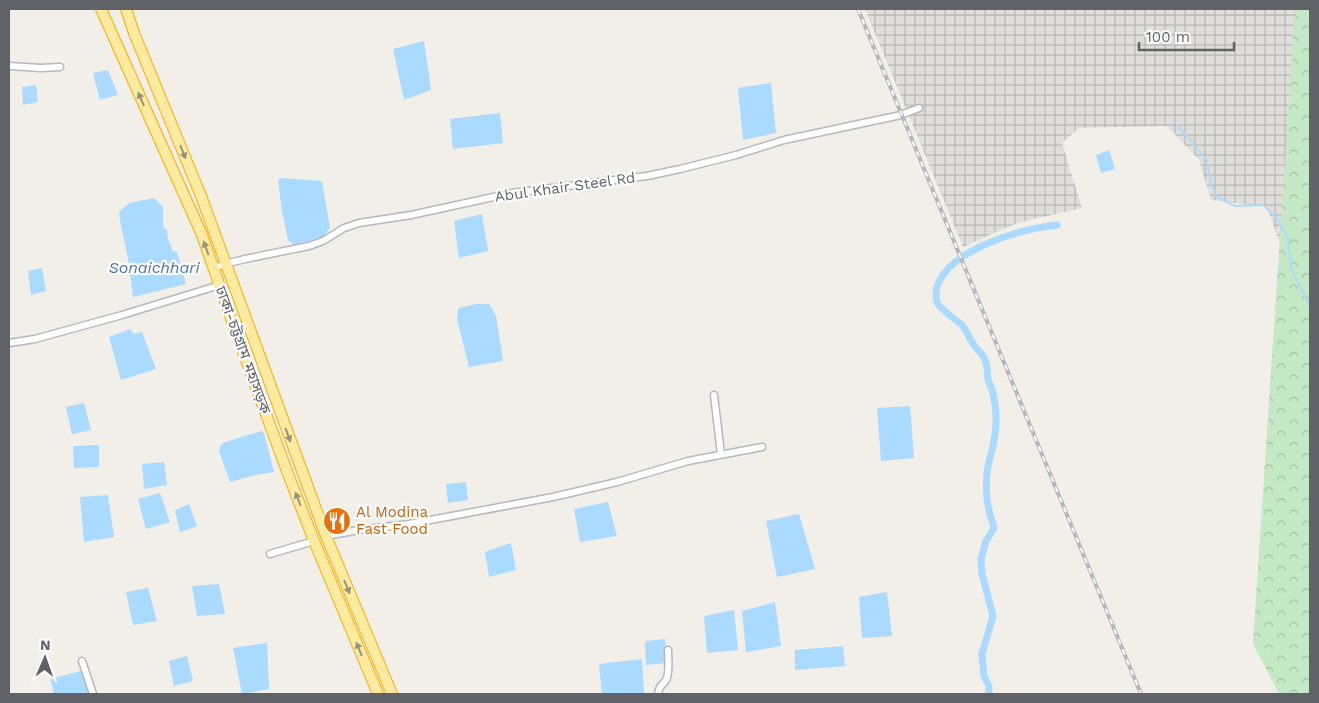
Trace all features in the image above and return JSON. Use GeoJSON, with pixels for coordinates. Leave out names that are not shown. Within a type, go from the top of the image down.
{"type":"FeatureCollection","features":[{"type":"Feature","properties":{"kind":"highway","name":"ঢাকা-চট্টগ্রাম মহাসড়ক"},"geometry":{"type":"LineString","coordinates":[[101,9],[202,235],[235,330],[314,541],[378,694]]}},
{"type":"Feature","properties":{"kind":"highway","name":"ঢাকা-চট্টগ্রাম মহাসড়ক"},"geometry":{"type":"LineString","coordinates":[[126,9],[196,184],[326,536],[392,694]]}},
{"type":"Feature","properties":{"kind":"highway"},"geometry":{"type":"LineString","coordinates":[[182,190],[196,184]]}},
{"type":"Feature","properties":{"kind":"street"},"geometry":{"type":"LineString","coordinates":[[9,66],[60,67]]}},
{"type":"Feature","properties":{"kind":"street","name":"Abul Khair Steel Rd"},"geometry":{"type":"LineString","coordinates":[[214,268],[309,246],[323,241],[344,228],[359,223],[411,215],[512,193],[680,170],[784,140],[901,114],[919,108]]}},
{"type":"Feature","properties":{"kind":"street"},"geometry":{"type":"LineString","coordinates":[[9,343],[35,339],[220,285]]}},
{"type":"Feature","properties":{"kind":"street"},"geometry":{"type":"LineString","coordinates":[[714,395],[722,454]]}},
{"type":"Feature","properties":{"kind":"street"},"geometry":{"type":"LineString","coordinates":[[326,536],[409,524],[553,497],[617,482],[688,461],[762,447]]}},
{"type":"Feature","properties":{"kind":"street"},"geometry":{"type":"LineString","coordinates":[[270,554],[314,541]]}},
{"type":"Feature","properties":{"kind":"street"},"geometry":{"type":"LineString","coordinates":[[658,694],[659,688],[667,676],[668,650]]}},
{"type":"Feature","properties":{"kind":"street"},"geometry":{"type":"LineString","coordinates":[[82,661],[93,694]]}},
{"type":"Feature","properties":{"kind":"shaded area"},"geometry":{"type":"Polygon","coordinates":[[[865,9],[1310,9],[1304,311],[1267,207],[1211,200],[1199,160],[1167,126],[1079,128],[1062,143],[1082,208],[1017,223],[963,247],[865,9]]]}},
{"type":"Feature","properties":{"kind":"green space"},"geometry":{"type":"Polygon","coordinates":[[[1295,9],[1310,9],[1310,694],[1279,694],[1253,644],[1295,9]]]}},
{"type":"Feature","properties":{"kind":"water"},"geometry":{"type":"Polygon","coordinates":[[[424,41],[431,90],[404,100],[393,49],[424,41]]]}},
{"type":"Feature","properties":{"kind":"water"},"geometry":{"type":"Polygon","coordinates":[[[108,70],[118,95],[100,100],[93,73],[108,70]]]}},
{"type":"Feature","properties":{"kind":"water"},"geometry":{"type":"Polygon","coordinates":[[[771,83],[776,133],[743,140],[738,88],[771,83]]]}},
{"type":"Feature","properties":{"kind":"water"},"geometry":{"type":"Polygon","coordinates":[[[36,85],[38,102],[23,105],[22,87],[36,85]]]}},
{"type":"Feature","properties":{"kind":"water"},"geometry":{"type":"Polygon","coordinates":[[[500,113],[503,143],[453,149],[450,119],[500,113]]]}},
{"type":"Feature","properties":{"kind":"water"},"geometry":{"type":"Polygon","coordinates":[[[1109,150],[1115,169],[1101,173],[1096,155],[1109,150]]]}},
{"type":"Feature","properties":{"kind":"water"},"geometry":{"type":"Polygon","coordinates":[[[280,178],[322,181],[330,228],[323,237],[294,245],[288,240],[278,181],[280,178]]]}},
{"type":"Feature","properties":{"kind":"water","name":"Sonaichhari"},"geometry":{"type":"Polygon","coordinates":[[[154,198],[163,207],[164,228],[167,230],[168,239],[173,251],[177,252],[186,284],[133,297],[119,212],[129,203],[154,198]]]}},
{"type":"Feature","properties":{"kind":"water"},"geometry":{"type":"Polygon","coordinates":[[[482,214],[488,251],[459,258],[454,221],[482,214]]]}},
{"type":"Feature","properties":{"kind":"water"},"geometry":{"type":"Polygon","coordinates":[[[42,268],[46,291],[31,295],[28,271],[42,268]]]}},
{"type":"Feature","properties":{"kind":"water"},"geometry":{"type":"Polygon","coordinates":[[[476,304],[489,304],[496,316],[503,361],[469,367],[457,319],[458,310],[459,308],[476,304]]]}},
{"type":"Feature","properties":{"kind":"water"},"geometry":{"type":"Polygon","coordinates":[[[130,329],[134,334],[142,332],[156,369],[121,380],[109,337],[130,329]]]}},
{"type":"Feature","properties":{"kind":"water"},"geometry":{"type":"Polygon","coordinates":[[[84,403],[91,430],[72,434],[66,407],[84,403]]]}},
{"type":"Feature","properties":{"kind":"water"},"geometry":{"type":"Polygon","coordinates":[[[910,406],[914,458],[881,461],[877,408],[910,406]]]}},
{"type":"Feature","properties":{"kind":"water"},"geometry":{"type":"Polygon","coordinates":[[[261,431],[264,433],[274,472],[230,482],[219,451],[220,447],[223,443],[261,431]]]}},
{"type":"Feature","properties":{"kind":"water"},"geometry":{"type":"Polygon","coordinates":[[[99,445],[99,467],[74,468],[73,446],[99,445]]]}},
{"type":"Feature","properties":{"kind":"water"},"geometry":{"type":"Polygon","coordinates":[[[164,462],[167,485],[144,489],[142,464],[164,462]]]}},
{"type":"Feature","properties":{"kind":"water"},"geometry":{"type":"Polygon","coordinates":[[[466,482],[468,500],[448,503],[446,484],[466,482]]]}},
{"type":"Feature","properties":{"kind":"water"},"geometry":{"type":"Polygon","coordinates":[[[160,493],[170,522],[146,529],[138,499],[160,493]]]}},
{"type":"Feature","properties":{"kind":"water"},"geometry":{"type":"Polygon","coordinates":[[[108,495],[114,537],[84,542],[80,497],[108,495]]]}},
{"type":"Feature","properties":{"kind":"water"},"geometry":{"type":"Polygon","coordinates":[[[608,502],[617,536],[580,542],[574,509],[608,502]]]}},
{"type":"Feature","properties":{"kind":"water"},"geometry":{"type":"Polygon","coordinates":[[[189,504],[197,526],[180,532],[175,510],[189,504]]]}},
{"type":"Feature","properties":{"kind":"water"},"geometry":{"type":"Polygon","coordinates":[[[799,514],[815,569],[777,577],[766,521],[799,514]]]}},
{"type":"Feature","properties":{"kind":"water"},"geometry":{"type":"Polygon","coordinates":[[[511,543],[516,570],[489,577],[485,552],[511,543]]]}},
{"type":"Feature","properties":{"kind":"water"},"geometry":{"type":"Polygon","coordinates":[[[219,584],[225,614],[197,616],[192,586],[219,584]]]}},
{"type":"Feature","properties":{"kind":"water"},"geometry":{"type":"Polygon","coordinates":[[[148,588],[157,621],[133,625],[126,592],[148,588]]]}},
{"type":"Feature","properties":{"kind":"water"},"geometry":{"type":"Polygon","coordinates":[[[887,592],[892,636],[862,638],[859,597],[887,592]]]}},
{"type":"Feature","properties":{"kind":"water"},"geometry":{"type":"Polygon","coordinates":[[[775,602],[781,646],[746,652],[742,611],[775,602]]]}},
{"type":"Feature","properties":{"kind":"water"},"geometry":{"type":"Polygon","coordinates":[[[734,610],[738,650],[707,653],[704,616],[734,610]]]}},
{"type":"Feature","properties":{"kind":"water"},"geometry":{"type":"Polygon","coordinates":[[[665,639],[667,663],[646,665],[646,641],[665,639]]]}},
{"type":"Feature","properties":{"kind":"water"},"geometry":{"type":"Polygon","coordinates":[[[267,643],[269,689],[242,694],[233,648],[267,643]]]}},
{"type":"Feature","properties":{"kind":"water"},"geometry":{"type":"Polygon","coordinates":[[[843,646],[845,666],[795,670],[795,650],[843,646]]]}},
{"type":"Feature","properties":{"kind":"water"},"geometry":{"type":"Polygon","coordinates":[[[187,656],[193,681],[174,686],[169,661],[187,656]]]}},
{"type":"Feature","properties":{"kind":"water"},"geometry":{"type":"Polygon","coordinates":[[[642,659],[644,694],[602,694],[599,664],[642,659]]]}},
{"type":"Feature","properties":{"kind":"water"},"geometry":{"type":"Polygon","coordinates":[[[81,671],[89,694],[54,694],[50,679],[81,671]]]}},
{"type":"Feature","properties":{"kind":"waterway"},"geometry":{"type":"LineString","coordinates":[[1177,125],[1207,161],[1211,184],[1217,197],[1235,206],[1263,205],[1277,218],[1288,238],[1291,269],[1310,306]]}},
{"type":"Feature","properties":{"kind":"waterway"},"geometry":{"type":"LineString","coordinates":[[989,694],[989,686],[984,676],[982,654],[993,616],[982,574],[981,559],[986,541],[994,528],[988,505],[986,486],[987,469],[995,433],[995,406],[984,358],[962,325],[938,305],[936,291],[944,274],[956,262],[971,252],[1006,236],[1057,225]]}},
{"type":"Feature","properties":{"kind":"railway"},"geometry":{"type":"LineString","coordinates":[[858,9],[1141,694]]}},
{"type":"Feature","properties":{"kind":"place","name":"Al Modina Fast Food"},"geometry":{"type":"Point","coordinates":[337,521]}}]}
